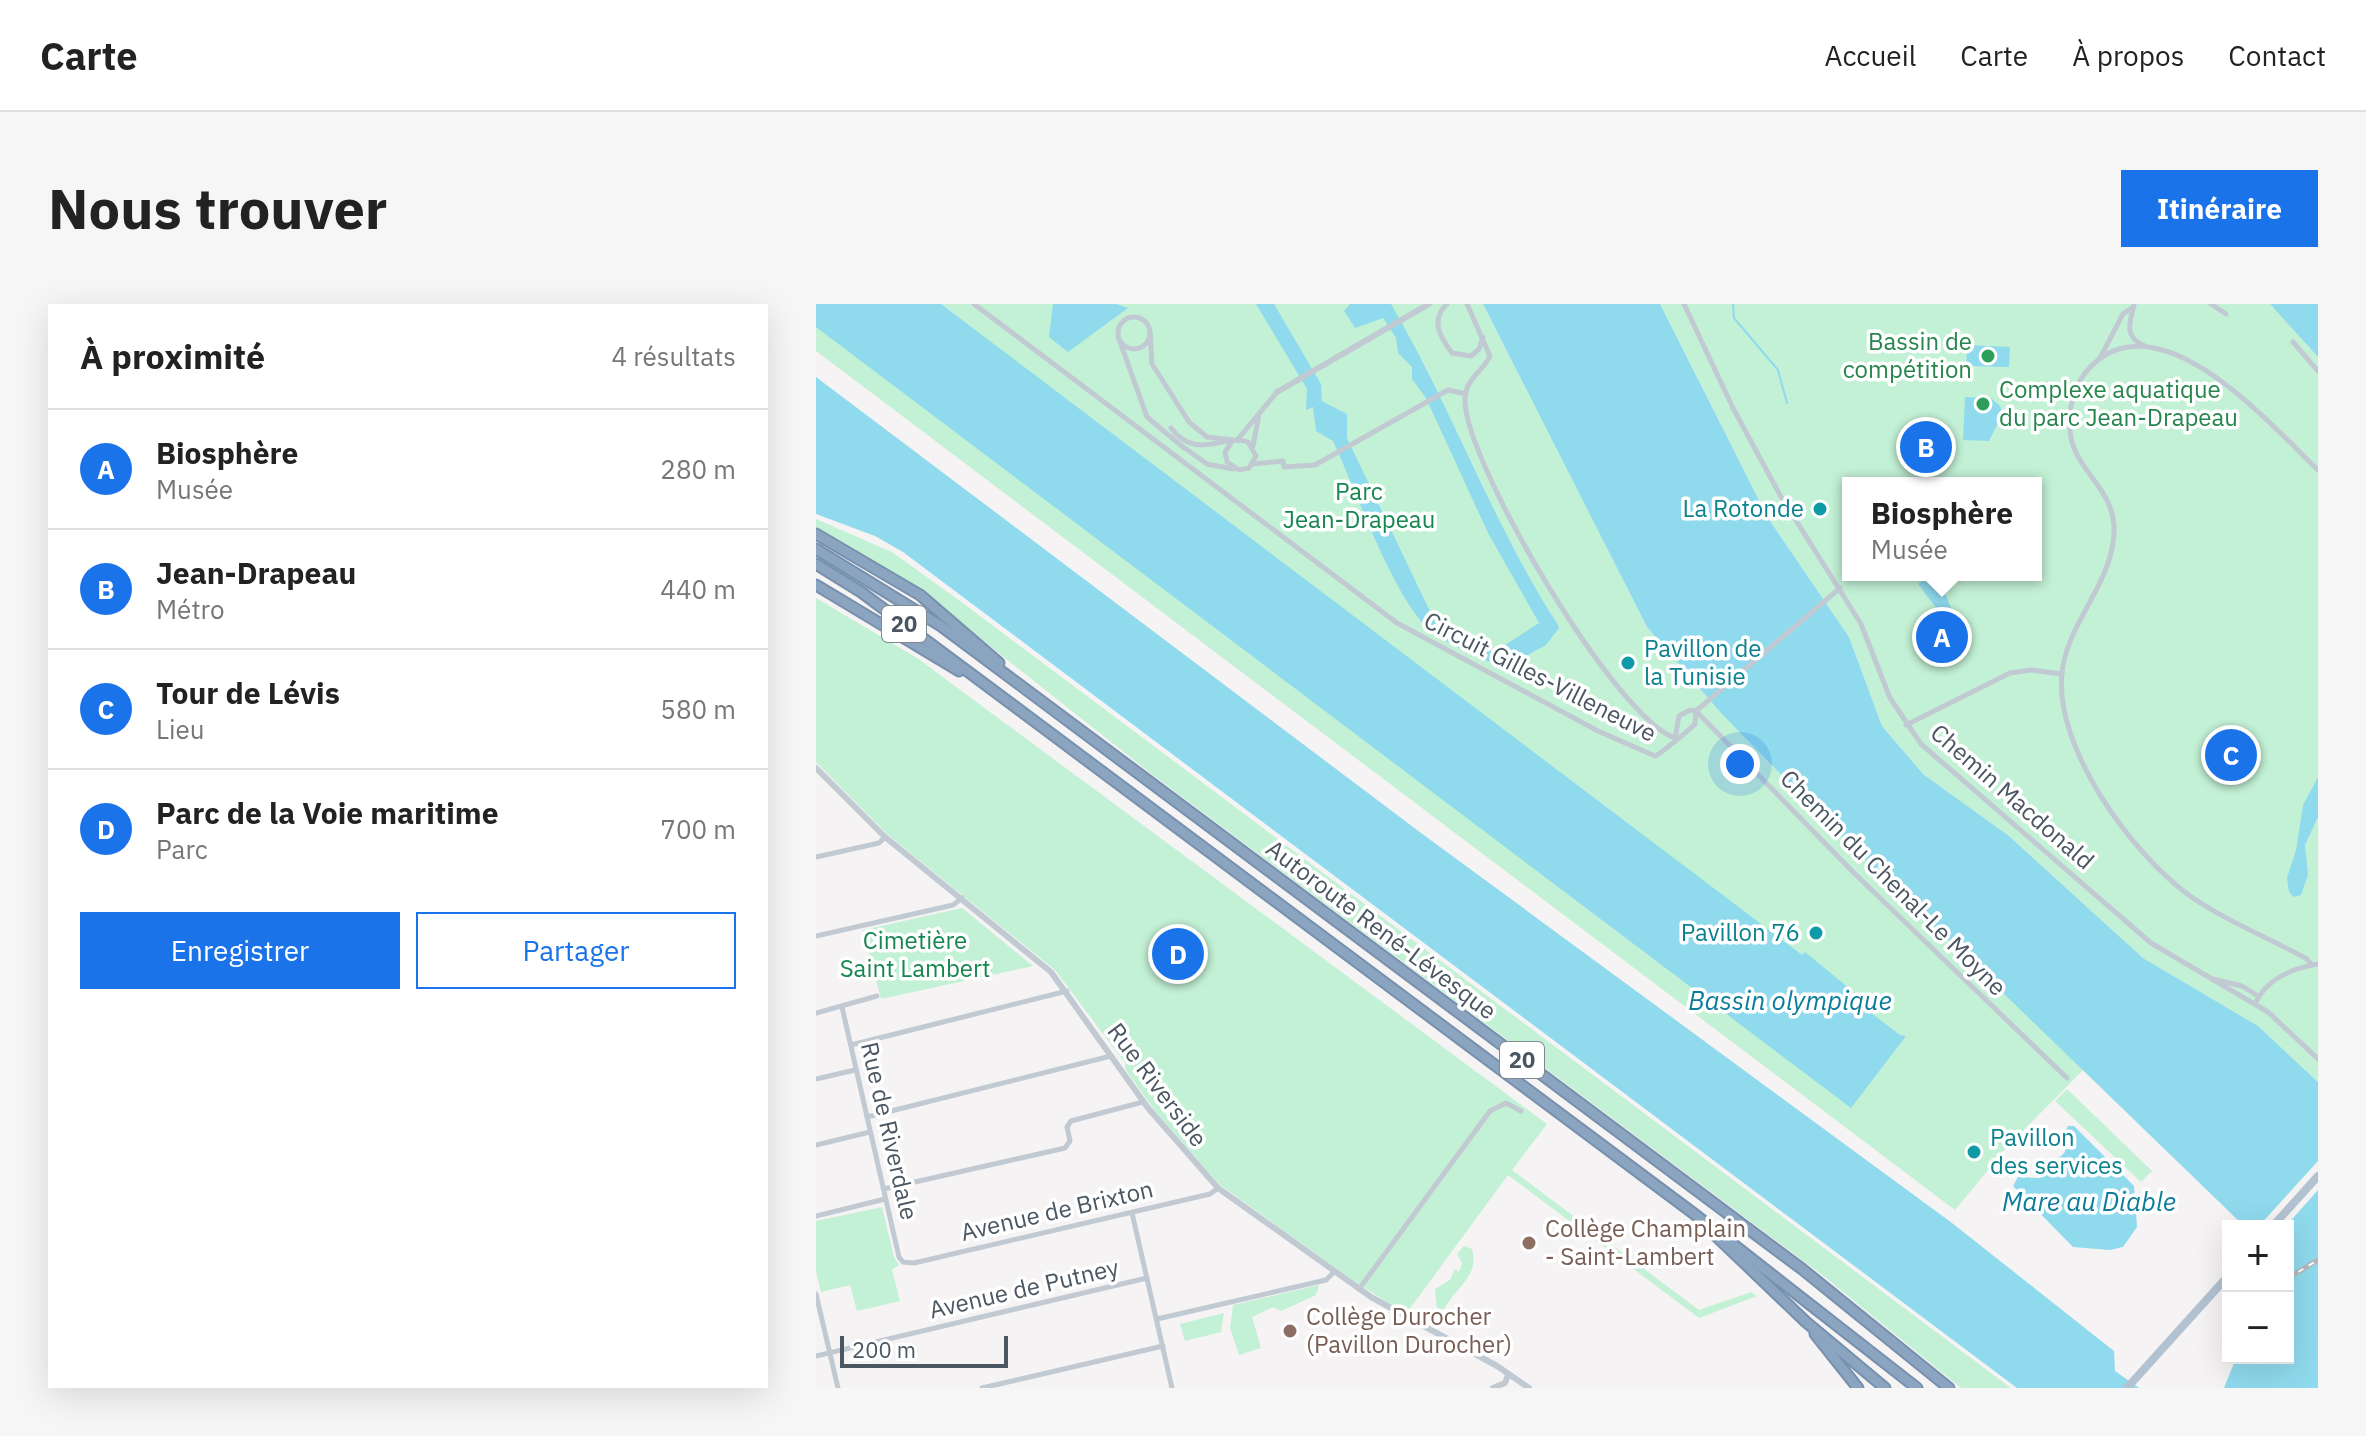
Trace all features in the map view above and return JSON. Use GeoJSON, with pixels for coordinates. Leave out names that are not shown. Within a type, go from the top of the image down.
{"type":"FeatureCollection","features":[{"type":"Feature","properties":{"kind":"highway"},"geometry":{"type":"LineString","coordinates":[[816,534],[868,562],[937,608],[1033,695]]}},
{"type":"Feature","properties":{"kind":"highway","name":"Autoroute René-Lévesque"},"geometry":{"type":"LineString","coordinates":[[816,549],[909,603],[1802,1269],[1949,1388]]}},
{"type":"Feature","properties":{"kind":"highway","name":"Autoroute René-Lévesque"},"geometry":{"type":"LineString","coordinates":[[816,564],[861,592],[1693,1213],[1917,1388]]}},
{"type":"Feature","properties":{"kind":"highway"},"geometry":{"type":"LineString","coordinates":[[816,585],[990,688]]}},
{"type":"Feature","properties":{"kind":"highway"},"geometry":{"type":"LineString","coordinates":[[1693,1213],[1806,1322],[1885,1388]]}},
{"type":"Feature","properties":{"kind":"highway"},"geometry":{"type":"LineString","coordinates":[[1806,1322],[1858,1388]]}},
{"type":"Feature","properties":{"kind":"main road"},"geometry":{"type":"LineString","coordinates":[[2278,1220],[2318,1176]]}},
{"type":"Feature","properties":{"kind":"main road"},"geometry":{"type":"LineString","coordinates":[[2127,1388],[2222,1283]]}},
{"type":"Feature","properties":{"kind":"street","name":"Circuit Gilles-Villeneuve"},"geometry":{"type":"LineString","coordinates":[[974,304],[1397,623],[1621,742],[1659,756],[1675,738],[1654,724],[1629,698],[1570,620],[1496,488],[1471,432],[1466,394]]}},
{"type":"Feature","properties":{"kind":"street"},"geometry":{"type":"LineString","coordinates":[[1234,469],[1225,457],[1234,441],[1277,392],[1429,304]]}},
{"type":"Feature","properties":{"kind":"street"},"geometry":{"type":"LineString","coordinates":[[1447,304],[1437,318],[1441,335],[1452,353],[1464,357],[1477,352],[1483,336]]}},
{"type":"Feature","properties":{"kind":"street"},"geometry":{"type":"LineString","coordinates":[[1270,460],[1234,441],[1207,437],[1189,422],[1152,364],[1150,333],[1143,320],[1131,317],[1120,325],[1119,339],[1147,417],[1184,448],[1207,464],[1234,469],[1245,470],[1253,464],[1270,460],[1283,461],[1284,467],[1310,467],[1448,390],[1466,394],[1471,377],[1490,357],[1467,304]]}},
{"type":"Feature","properties":{"kind":"street","name":"Chemin Macdonald"},"geometry":{"type":"LineString","coordinates":[[1684,304],[1733,408],[1773,483],[1865,632],[1886,690],[1906,725],[1935,760],[1984,796],[2151,943],[2233,994],[2255,1004],[2318,1059]]}},
{"type":"Feature","properties":{"kind":"street"},"geometry":{"type":"LineString","coordinates":[[2211,304],[2226,314]]}},
{"type":"Feature","properties":{"kind":"street"},"geometry":{"type":"LineString","coordinates":[[2134,305],[2129,320],[2130,334],[2149,347],[2183,357],[2224,384],[2318,470]]}},
{"type":"Feature","properties":{"kind":"street"},"geometry":{"type":"LineString","coordinates":[[2134,305],[2123,314],[2100,358],[2083,375],[2072,395],[2069,428],[2075,452],[2110,501],[2114,535],[2110,556],[2068,651],[2062,674],[2066,715],[2080,758],[2099,792],[2151,863],[2194,898],[2315,964]]}},
{"type":"Feature","properties":{"kind":"street"},"geometry":{"type":"LineString","coordinates":[[1119,339],[1125,347],[1138,349],[1147,343],[1150,333]]}},
{"type":"Feature","properties":{"kind":"street"},"geometry":{"type":"LineString","coordinates":[[2293,342],[2318,371]]}},
{"type":"Feature","properties":{"kind":"street"},"geometry":{"type":"LineString","coordinates":[[2100,358],[2124,350],[2149,347]]}},
{"type":"Feature","properties":{"kind":"street"},"geometry":{"type":"LineString","coordinates":[[1253,464],[1259,413]]}},
{"type":"Feature","properties":{"kind":"street"},"geometry":{"type":"LineString","coordinates":[[1165,418],[1184,448]]}},
{"type":"Feature","properties":{"kind":"street"},"geometry":{"type":"LineString","coordinates":[[1171,428],[1184,440],[1215,445],[1234,441]]}},
{"type":"Feature","properties":{"kind":"street"},"geometry":{"type":"LineString","coordinates":[[1675,738],[1676,720],[1685,712],[1699,709],[1840,588]]}},
{"type":"Feature","properties":{"kind":"street"},"geometry":{"type":"LineString","coordinates":[[1906,725],[2010,673],[2031,670],[2062,674]]}},
{"type":"Feature","properties":{"kind":"street"},"geometry":{"type":"LineString","coordinates":[[1675,738],[1695,724],[1699,709]]}},
{"type":"Feature","properties":{"kind":"street","name":"Chemin du Chenal-Le Moyne"},"geometry":{"type":"LineString","coordinates":[[1699,709],[1865,884],[2067,1078]]}},
{"type":"Feature","properties":{"kind":"street","name":"Rue Riverside"},"geometry":{"type":"LineString","coordinates":[[817,772],[885,837],[1037,959],[1067,991],[1143,1102],[1218,1188],[1359,1289],[1529,1388]]}},
{"type":"Feature","properties":{"kind":"street"},"geometry":{"type":"LineString","coordinates":[[816,857],[879,843],[885,837]]}},
{"type":"Feature","properties":{"kind":"street"},"geometry":{"type":"LineString","coordinates":[[816,936],[953,905],[962,898]]}},
{"type":"Feature","properties":{"kind":"street"},"geometry":{"type":"LineString","coordinates":[[2291,951],[2292,971]]}},
{"type":"Feature","properties":{"kind":"street"},"geometry":{"type":"LineString","coordinates":[[2255,1004],[2258,996],[2292,971],[2315,964]]}},
{"type":"Feature","properties":{"kind":"street","name":"Chemin Macdonald"},"geometry":{"type":"LineString","coordinates":[[2208,978],[2237,984],[2258,996]]}},
{"type":"Feature","properties":{"kind":"street"},"geometry":{"type":"LineString","coordinates":[[2233,994],[2237,984]]}},
{"type":"Feature","properties":{"kind":"street"},"geometry":{"type":"LineString","coordinates":[[851,1045],[1067,991]]}},
{"type":"Feature","properties":{"kind":"street"},"geometry":{"type":"LineString","coordinates":[[816,1013],[877,996]]}},
{"type":"Feature","properties":{"kind":"street","name":"Rue de Riverdale"},"geometry":{"type":"LineString","coordinates":[[842,1007],[885,1199],[899,1257],[903,1262]]}},
{"type":"Feature","properties":{"kind":"street"},"geometry":{"type":"LineString","coordinates":[[867,1117],[1111,1056]]}},
{"type":"Feature","properties":{"kind":"street"},"geometry":{"type":"LineString","coordinates":[[816,1079],[855,1070]]}},
{"type":"Feature","properties":{"kind":"street"},"geometry":{"type":"LineString","coordinates":[[884,1189],[1065,1148],[1070,1141],[1067,1127],[1071,1121],[1143,1102]]}},
{"type":"Feature","properties":{"kind":"street"},"geometry":{"type":"LineString","coordinates":[[1359,1289],[1490,1111],[1506,1103],[1521,1111]]}},
{"type":"Feature","properties":{"kind":"street"},"geometry":{"type":"LineString","coordinates":[[816,1145],[870,1132]]}},
{"type":"Feature","properties":{"kind":"street","name":"Avenue de Brixton"},"geometry":{"type":"LineString","coordinates":[[903,1262],[914,1263],[1132,1213],[1210,1194],[1218,1188]]}},
{"type":"Feature","properties":{"kind":"street"},"geometry":{"type":"LineString","coordinates":[[816,1216],[885,1199]]}},
{"type":"Feature","properties":{"kind":"street"},"geometry":{"type":"LineString","coordinates":[[1132,1213],[1172,1388]]}},
{"type":"Feature","properties":{"kind":"street"},"geometry":{"type":"LineString","coordinates":[[1157,1319],[1323,1281],[1334,1272]]}},
{"type":"Feature","properties":{"kind":"street","name":"Avenue de Putney"},"geometry":{"type":"LineString","coordinates":[[816,1356],[1147,1278]]}},
{"type":"Feature","properties":{"kind":"street"},"geometry":{"type":"LineString","coordinates":[[816,1294],[838,1388]]}},
{"type":"Feature","properties":{"kind":"street"},"geometry":{"type":"LineString","coordinates":[[982,1388],[1163,1346]]}},
{"type":"Feature","properties":{"kind":"street"},"geometry":{"type":"LineString","coordinates":[[1493,1388],[1505,1383],[1508,1375]]}},
{"type":"Feature","properties":{"kind":"green space","name":"Parc Jean-Drapeau"},"geometry":{"type":"Polygon","coordinates":[[[816,304],[1483,304],[1647,627],[1720,712],[2083,1070],[2007,1147],[1955,1210],[816,351],[816,304]]]}},
{"type":"Feature","properties":{"kind":"green space"},"geometry":{"type":"Polygon","coordinates":[[[1660,304],[2270,304],[2318,357],[2318,1082],[2258,1026],[2143,958],[2009,836],[1923,774],[1882,726],[1849,637],[1768,518],[1660,304]]]}},
{"type":"Feature","properties":{"kind":"green space"},"geometry":{"type":"Polygon","coordinates":[[[816,519],[892,552],[960,601],[2011,1388],[1961,1388],[1826,1278],[1149,772],[943,609],[881,566],[816,531],[816,519]]]}},
{"type":"Feature","properties":{"kind":"green space"},"geometry":{"type":"Polygon","coordinates":[[[816,598],[917,658],[1547,1124],[1512,1170],[1699,1310],[1751,1292],[1757,1296],[1699,1318],[1508,1175],[1406,1314],[1354,1281],[1219,1184],[1155,1111],[1125,1069],[1125,1063],[1055,970],[888,835],[816,762],[816,598]]]}},
{"type":"Feature","properties":{"kind":"green space","name":"Cimetière Saint Lambert"},"geometry":{"type":"Polygon","coordinates":[[[962,908],[1033,966],[881,999],[863,930],[962,908]]]}},
{"type":"Feature","properties":{"kind":"green space"},"geometry":{"type":"Polygon","coordinates":[[[2067,1089],[2152,1171],[2141,1182],[2055,1101],[2067,1089]]]}},
{"type":"Feature","properties":{"kind":"green space"},"geometry":{"type":"Polygon","coordinates":[[[882,1207],[894,1257],[899,1265],[892,1270],[900,1301],[857,1311],[850,1285],[821,1292],[816,1271],[816,1221],[882,1207]]]}},
{"type":"Feature","properties":{"kind":"green space"},"geometry":{"type":"Polygon","coordinates":[[[1464,1246],[1472,1249],[1473,1267],[1444,1309],[1437,1310],[1435,1289],[1450,1280],[1455,1269],[1459,1272],[1462,1263],[1457,1254],[1464,1246]]]}},
{"type":"Feature","properties":{"kind":"green space"},"geometry":{"type":"Polygon","coordinates":[[[1319,1285],[1316,1295],[1281,1311],[1273,1307],[1252,1317],[1261,1348],[1239,1355],[1230,1328],[1233,1305],[1319,1285]]]}},
{"type":"Feature","properties":{"kind":"green space"},"geometry":{"type":"Polygon","coordinates":[[[1224,1313],[1221,1332],[1185,1341],[1180,1324],[1224,1313]]]}},
{"type":"Feature","properties":{"kind":"water","name":"Bassin olympique"},"geometry":{"type":"Polygon","coordinates":[[[816,304],[941,304],[1802,955],[1805,952],[1850,989],[1846,994],[1900,1035],[1906,1036],[1851,1108],[816,327],[816,304]]]}},
{"type":"Feature","properties":{"kind":"water"},"geometry":{"type":"Polygon","coordinates":[[[1053,304],[1116,304],[1128,308],[1068,352],[1049,337],[1053,304]]]}},
{"type":"Feature","properties":{"kind":"water"},"geometry":{"type":"Polygon","coordinates":[[[1256,304],[1274,304],[1321,384],[1322,401],[1347,414],[1347,438],[1436,624],[1494,652],[1539,623],[1488,533],[1426,398],[1412,379],[1412,367],[1398,353],[1396,338],[1383,318],[1355,328],[1344,311],[1350,304],[1391,304],[1434,384],[1492,506],[1558,625],[1559,628],[1546,645],[1504,668],[1448,643],[1418,617],[1390,571],[1333,441],[1316,431],[1313,407],[1306,410],[1307,389],[1256,304]]]}},
{"type":"Feature","properties":{"kind":"water"},"geometry":{"type":"Polygon","coordinates":[[[1483,304],[1660,304],[1768,518],[1849,637],[1882,726],[1923,774],[2009,836],[2143,958],[2258,1026],[2318,1082],[2318,1388],[2224,1388],[2234,1364],[2294,1364],[2294,1220],[2238,1220],[1850,845],[1720,712],[1647,627],[1483,304]]]}},
{"type":"Feature","properties":{"kind":"water"},"geometry":{"type":"Polygon","coordinates":[[[2270,304],[2318,304],[2318,357],[2270,304]]]}},
{"type":"Feature","properties":{"kind":"water","name":"Bassin de compétition"},"geometry":{"type":"Polygon","coordinates":[[[1967,345],[2010,347],[2009,367],[1966,366],[1967,345]]]}},
{"type":"Feature","properties":{"kind":"water"},"geometry":{"type":"Polygon","coordinates":[[[816,377],[1421,833],[1952,1223],[2114,1351],[2115,1371],[2139,1388],[2017,1388],[903,552],[875,536],[816,514],[816,377]]]}},
{"type":"Feature","properties":{"kind":"water"},"geometry":{"type":"Polygon","coordinates":[[[1965,397],[1991,398],[2001,407],[2001,417],[1989,441],[1963,440],[1965,397]]]}},
{"type":"Feature","properties":{"kind":"water"},"geometry":{"type":"Polygon","coordinates":[[[1922,581],[1940,581],[1954,616],[1946,621],[1918,584],[1922,581]]]}},
{"type":"Feature","properties":{"kind":"water"},"geometry":{"type":"Polygon","coordinates":[[[2318,777],[2318,817],[2305,845],[2308,875],[2301,895],[2294,897],[2289,892],[2287,878],[2296,850],[2303,805],[2318,777]]]}},
{"type":"Feature","properties":{"kind":"water","name":"Mare au Diable"},"geometry":{"type":"Polygon","coordinates":[[[2068,1126],[2074,1126],[2134,1186],[2137,1227],[2123,1247],[2110,1250],[2073,1247],[2013,1186],[2018,1177],[2039,1178],[2065,1152],[2064,1134],[2068,1126]]]}},
{"type":"Feature","properties":{"kind":"pier"},"geometry":{"type":"Polygon","coordinates":[[[2318,1161],[2318,1190],[2291,1220],[2264,1220],[2318,1161]]]}},
{"type":"Feature","properties":{"kind":"waterway"},"geometry":{"type":"LineString","coordinates":[[1733,304],[1734,318],[1778,370],[1787,403]]}},
{"type":"Feature","properties":{"kind":"railway"},"geometry":{"type":"LineString","coordinates":[[2294,1274],[2318,1260]]}},
{"type":"Feature","properties":{"kind":"place","name":"Bassin de compétition"},"geometry":{"type":"Point","coordinates":[1988,356]}},
{"type":"Feature","properties":{"kind":"place","name":"Complexe aquatique du parc Jean-Drapeau"},"geometry":{"type":"Point","coordinates":[1983,404]}},
{"type":"Feature","properties":{"kind":"place","name":"Jean-Drapeau"},"geometry":{"type":"Point","coordinates":[1926,447]}},
{"type":"Feature","properties":{"kind":"place","name":"La Rotonde"},"geometry":{"type":"Point","coordinates":[1820,509]}},
{"type":"Feature","properties":{"kind":"place","name":"Biosphère"},"geometry":{"type":"Point","coordinates":[1942,637]}},
{"type":"Feature","properties":{"kind":"place","name":"Pavillon de la Tunisie"},"geometry":{"type":"Point","coordinates":[1628,663]}},
{"type":"Feature","properties":{"kind":"place","name":"Tour de Lévis"},"geometry":{"type":"Point","coordinates":[2231,755]}},
{"type":"Feature","properties":{"kind":"place","name":"Pavillon 76"},"geometry":{"type":"Point","coordinates":[1816,933]}},
{"type":"Feature","properties":{"kind":"place","name":"Parc de la Voie maritime"},"geometry":{"type":"Point","coordinates":[1178,954]}},
{"type":"Feature","properties":{"kind":"place","name":"Pavillon des services"},"geometry":{"type":"Point","coordinates":[1974,1152]}},
{"type":"Feature","properties":{"kind":"place","name":"Collège Champlain - Saint-Lambert"},"geometry":{"type":"Point","coordinates":[1529,1243]}},
{"type":"Feature","properties":{"kind":"place","name":"Collège Durocher (Pavillon Durocher)"},"geometry":{"type":"Point","coordinates":[1290,1331]}}]}
